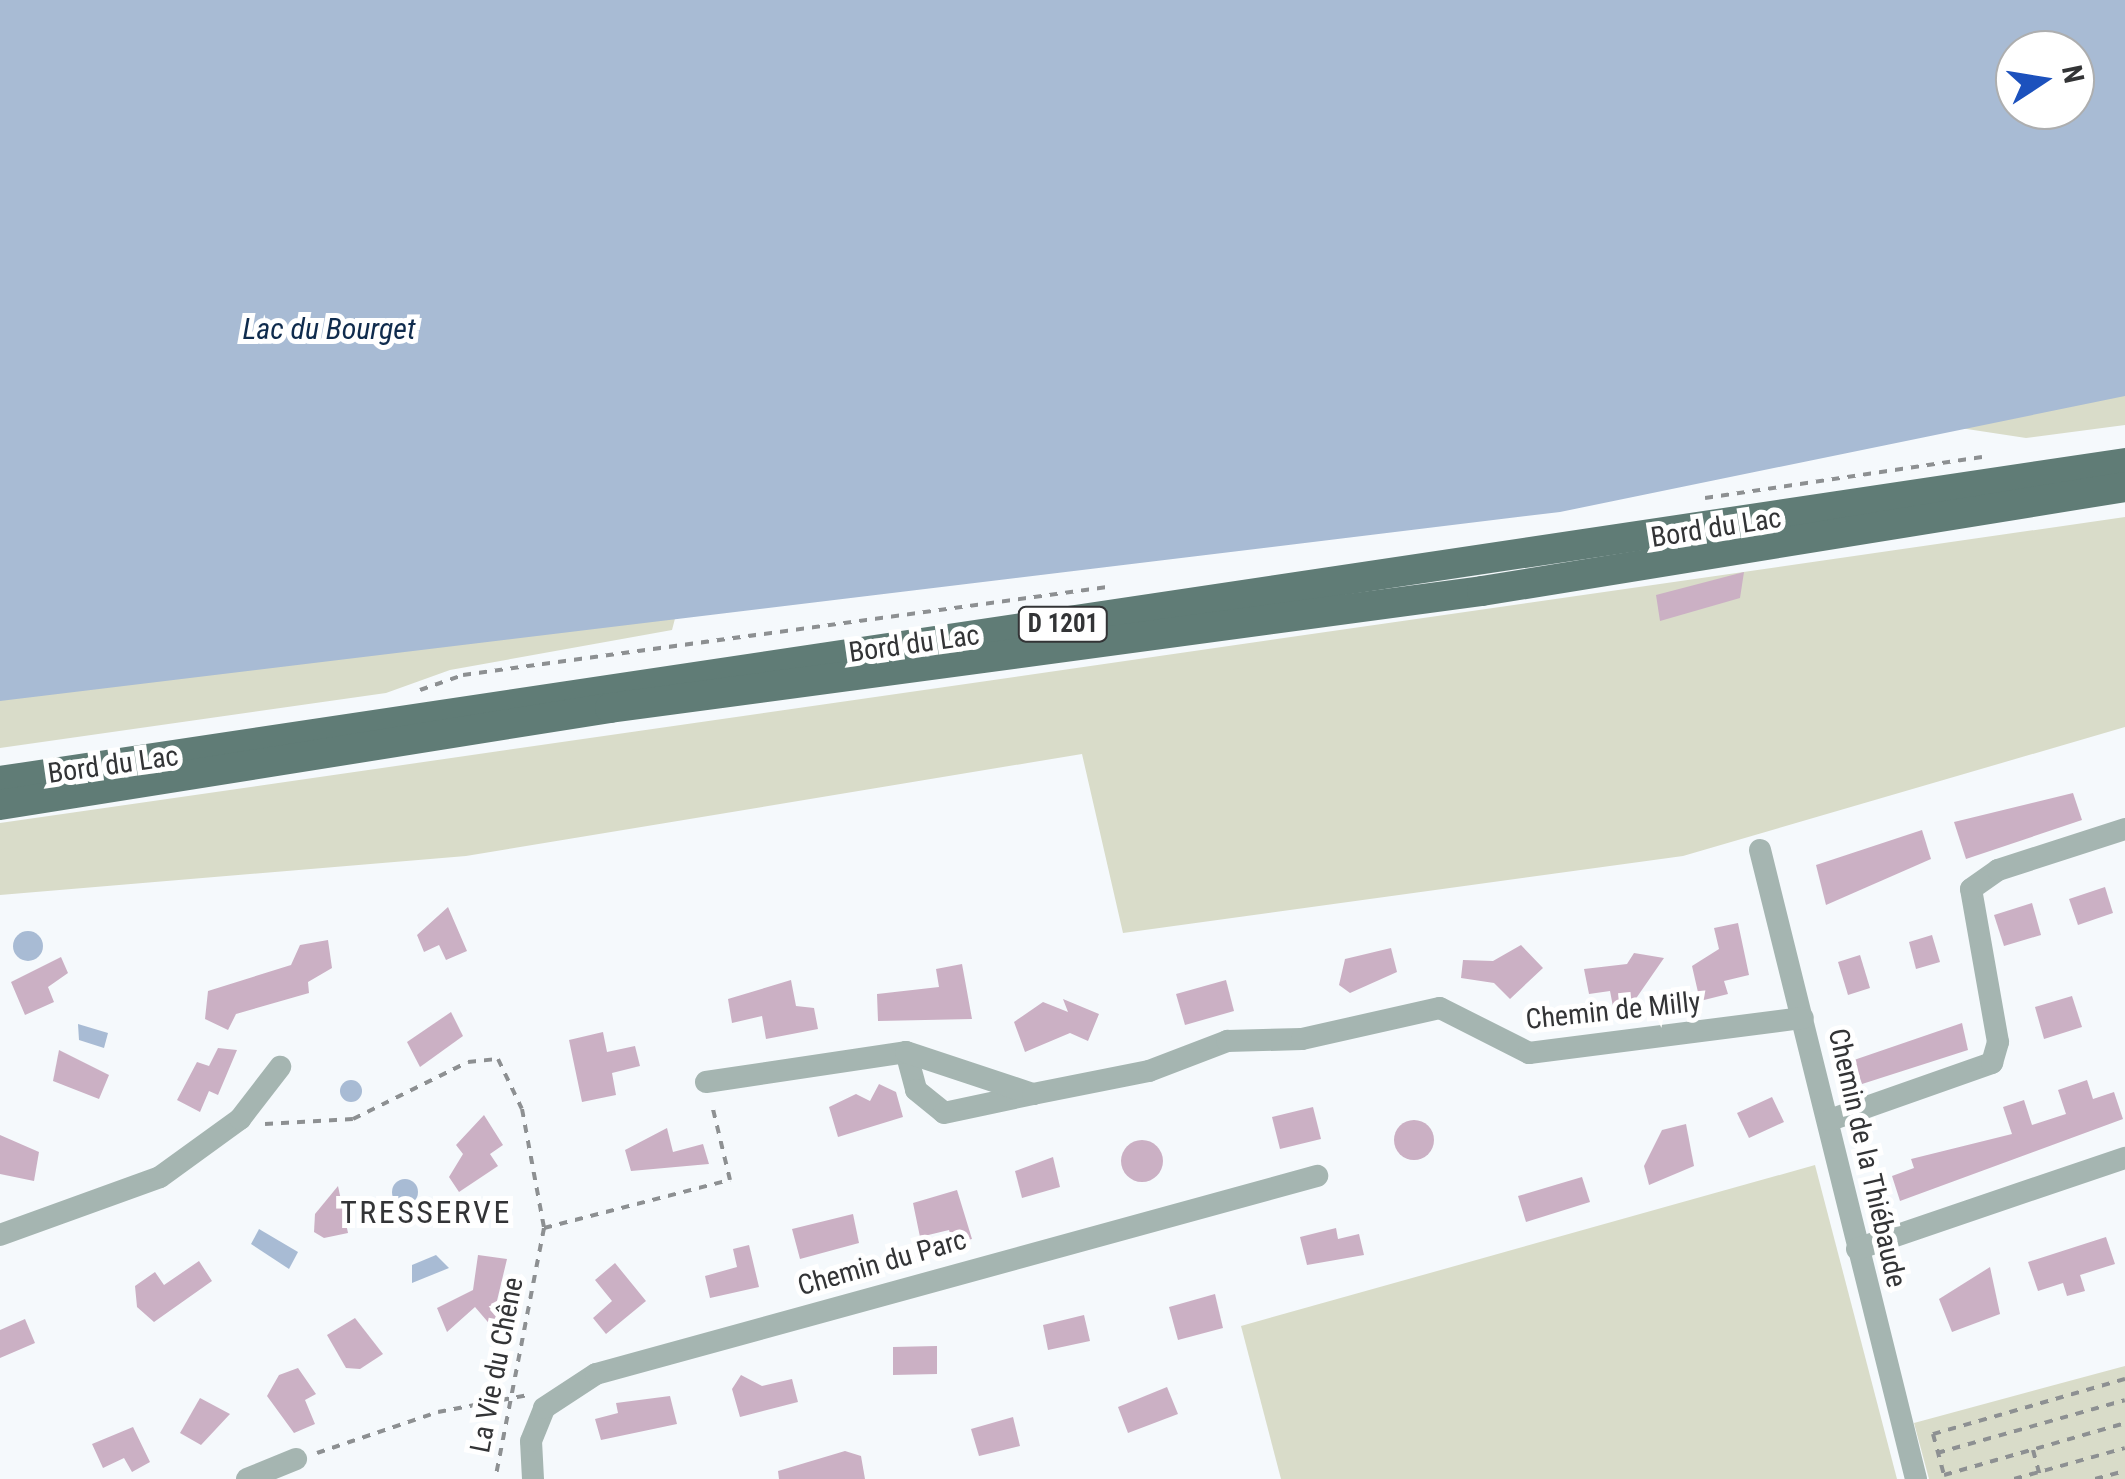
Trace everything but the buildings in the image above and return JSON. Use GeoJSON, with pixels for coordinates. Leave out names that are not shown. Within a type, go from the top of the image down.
{"type":"FeatureCollection","features":[{"type":"Feature","properties":{"kind":"main road","name":"Bord du Lac"},"geometry":{"type":"LineString","coordinates":[[0,782],[2125,463]]}},
{"type":"Feature","properties":{"kind":"main road","name":"Bord du Lac"},"geometry":{"type":"LineString","coordinates":[[0,805],[610,708],[1482,591],[2125,487]]}},
{"type":"Feature","properties":{"kind":"street"},"geometry":{"type":"LineString","coordinates":[[1830,1120],[1992,1063],[1998,1042],[1971,889],[1998,870],[2125,830]]}},
{"type":"Feature","properties":{"kind":"street","name":"Chemin de la Thiébaude"},"geometry":{"type":"LineString","coordinates":[[1760,850],[1914,1470]]}},
{"type":"Feature","properties":{"kind":"street","name":"Chemin de Milly"},"geometry":{"type":"LineString","coordinates":[[906,1052],[916,1090],[944,1113],[1148,1071],[1228,1041],[1302,1040],[1440,1008],[1529,1053],[1803,1018]]}},
{"type":"Feature","properties":{"kind":"street","name":"Chemin de Milly"},"geometry":{"type":"LineString","coordinates":[[706,1082],[906,1052],[1034,1094]]}},
{"type":"Feature","properties":{"kind":"street"},"geometry":{"type":"LineString","coordinates":[[0,1235],[160,1176],[240,1119],[280,1067]]}},
{"type":"Feature","properties":{"kind":"street"},"geometry":{"type":"LineString","coordinates":[[1857,1249],[2125,1158]]}},
{"type":"Feature","properties":{"kind":"street","name":"Chemin du Parc"},"geometry":{"type":"LineString","coordinates":[[553,1396],[596,1374],[1316,1176]]}},
{"type":"Feature","properties":{"kind":"street"},"geometry":{"type":"LineString","coordinates":[[532,1479],[531,1441],[553,1396]]}},
{"type":"Feature","properties":{"kind":"street"},"geometry":{"type":"LineString","coordinates":[[247,1479],[296,1459]]}},
{"type":"Feature","properties":{"kind":"path","name":"La Vie du Chêne"},"geometry":{"type":"LineString","coordinates":[[240,1119],[353,1119],[468,1062],[498,1059],[526,1126],[544,1228],[495,1479]]}},
{"type":"Feature","properties":{"kind":"path"},"geometry":{"type":"LineString","coordinates":[[544,1228],[730,1180],[706,1082]]}},
{"type":"Feature","properties":{"kind":"path"},"geometry":{"type":"LineString","coordinates":[[2125,1379],[1933,1434],[1944,1475],[2125,1423]]}},
{"type":"Feature","properties":{"kind":"path"},"geometry":{"type":"LineString","coordinates":[[296,1459],[510,1395],[553,1396]]}},
{"type":"Feature","properties":{"kind":"path"},"geometry":{"type":"LineString","coordinates":[[1914,1470],[1938,1452],[2125,1400]]}},
{"type":"Feature","properties":{"kind":"path"},"geometry":{"type":"LineString","coordinates":[[2014,1479],[2125,1448]]}},
{"type":"Feature","properties":{"kind":"path"},"geometry":{"type":"LineString","coordinates":[[2033,1450],[2041,1479]]}},
{"type":"Feature","properties":{"kind":"path"},"geometry":{"type":"LineString","coordinates":[[2094,1479],[2125,1470]]}},
{"type":"Feature","properties":{"kind":"green space"},"geometry":{"type":"Polygon","coordinates":[[[2125,343],[2125,425],[2026,438],[1934,424],[2125,343]]]}},
{"type":"Feature","properties":{"kind":"green space"},"geometry":{"type":"Polygon","coordinates":[[[2125,517],[2125,727],[1683,856],[1123,933],[1082,754],[466,856],[0,895],[0,823],[2125,517]]]}},
{"type":"Feature","properties":{"kind":"green space"},"geometry":{"type":"Polygon","coordinates":[[[0,554],[683,588],[672,630],[450,670],[386,693],[0,748],[0,554]]]}},
{"type":"Feature","properties":{"kind":"green space"},"geometry":{"type":"Polygon","coordinates":[[[1815,1165],[1897,1479],[1281,1479],[1241,1326],[1815,1165]]]}},
{"type":"Feature","properties":{"kind":"green space"},"geometry":{"type":"Polygon","coordinates":[[[2125,1366],[2125,1479],[1929,1479],[1914,1423],[2125,1366]]]}},
{"type":"Feature","properties":{"kind":"water","name":"Lac du Bourget"},"geometry":{"type":"Polygon","coordinates":[[[0,0],[2125,0],[2125,396],[1560,512],[0,701],[0,0]]]}},
{"type":"Feature","properties":{"kind":"water"},"geometry":{"type":"Polygon","coordinates":[[[28,931],[42,940],[43,946],[34,960],[28,961],[14,952],[13,946],[22,932],[28,931]]]}},
{"type":"Feature","properties":{"kind":"water"},"geometry":{"type":"Polygon","coordinates":[[[78,1024],[108,1033],[104,1048],[79,1040],[78,1024]]]}},
{"type":"Feature","properties":{"kind":"water"},"geometry":{"type":"Polygon","coordinates":[[[351,1080],[359,1083],[359,1099],[351,1102],[343,1099],[340,1091],[343,1083],[351,1080]]]}},
{"type":"Feature","properties":{"kind":"water"},"geometry":{"type":"Polygon","coordinates":[[[405,1179],[415,1182],[415,1202],[405,1205],[395,1202],[392,1192],[395,1182],[405,1179]]]}},
{"type":"Feature","properties":{"kind":"water"},"geometry":{"type":"Polygon","coordinates":[[[259,1229],[298,1252],[289,1269],[251,1244],[259,1229]]]}},
{"type":"Feature","properties":{"kind":"water"},"geometry":{"type":"Polygon","coordinates":[[[436,1255],[449,1268],[412,1283],[412,1265],[436,1255]]]}},
{"type":"Feature","properties":{"kind":"district","name":"TRESSERVE"},"geometry":{"type":"Point","coordinates":[426,1212]}}]}
